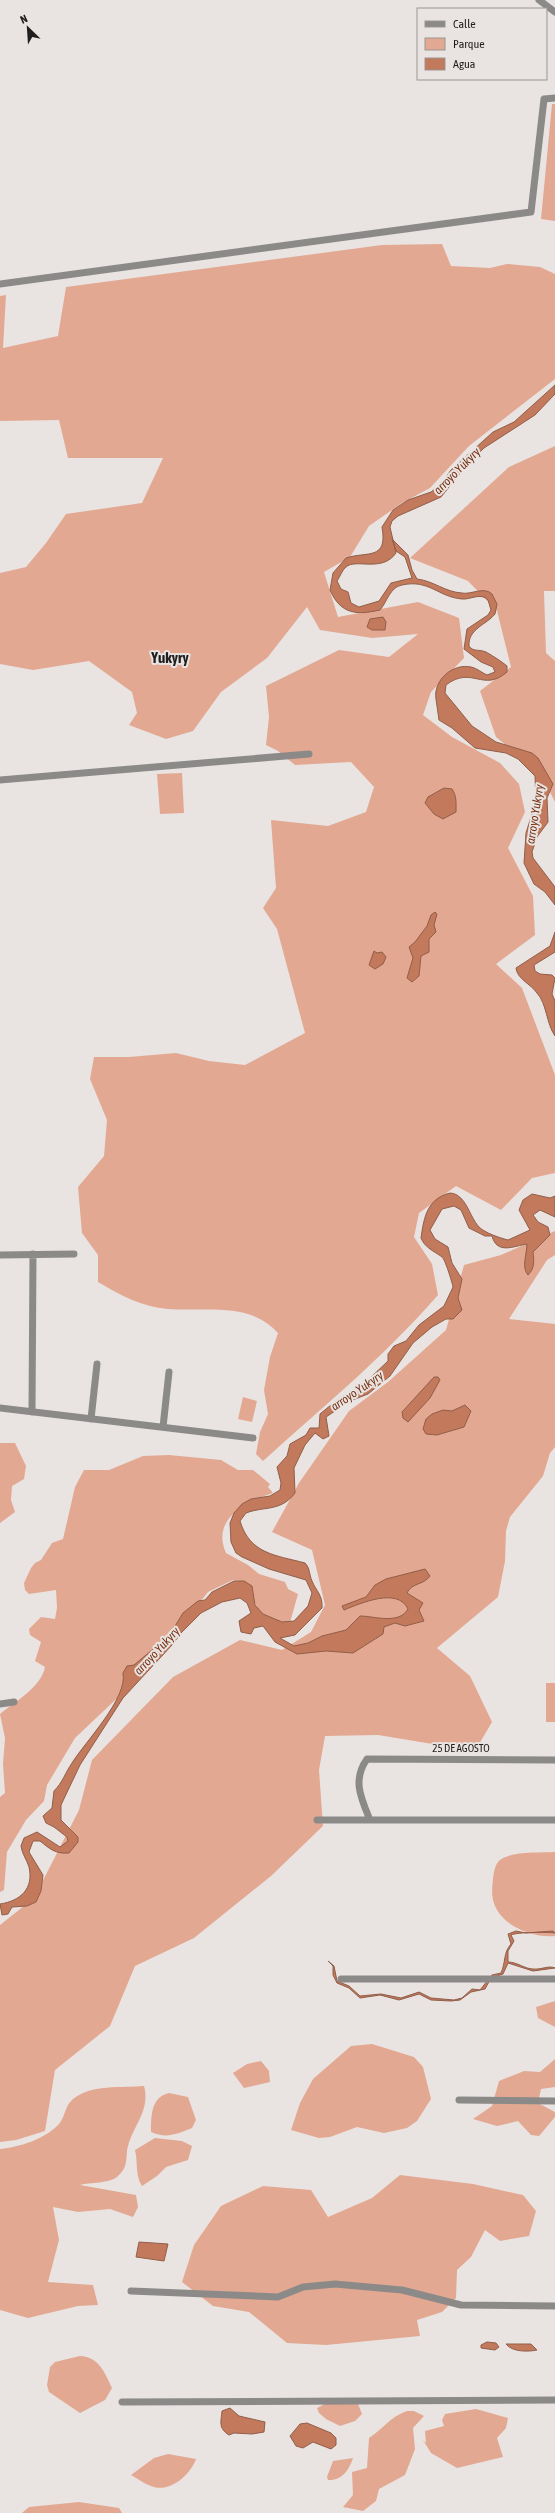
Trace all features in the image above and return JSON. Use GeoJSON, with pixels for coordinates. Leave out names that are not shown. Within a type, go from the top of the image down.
{"type":"FeatureCollection","features":[{"type":"Feature","properties":{"kind":"street"},"geometry":{"type":"LineString","coordinates":[[539,0],[555,12]]}},
{"type":"Feature","properties":{"kind":"street"},"geometry":{"type":"LineString","coordinates":[[0,284],[531,212],[544,99],[555,98]]}},
{"type":"Feature","properties":{"kind":"street"},"geometry":{"type":"LineString","coordinates":[[0,780],[309,754]]}},
{"type":"Feature","properties":{"kind":"street"},"geometry":{"type":"LineString","coordinates":[[32,1412],[33,1254]]}},
{"type":"Feature","properties":{"kind":"street"},"geometry":{"type":"LineString","coordinates":[[0,1255],[74,1254]]}},
{"type":"Feature","properties":{"kind":"street"},"geometry":{"type":"LineString","coordinates":[[91,1419],[97,1364]]}},
{"type":"Feature","properties":{"kind":"street"},"geometry":{"type":"LineString","coordinates":[[163,1428],[169,1372]]}},
{"type":"Feature","properties":{"kind":"street"},"geometry":{"type":"LineString","coordinates":[[0,1408],[253,1438]]}},
{"type":"Feature","properties":{"kind":"street"},"geometry":{"type":"LineString","coordinates":[[0,1704],[14,1702]]}},
{"type":"Feature","properties":{"kind":"street","name":"25 DE AGOSTO"},"geometry":{"type":"LineString","coordinates":[[370,1820],[358,1791],[361,1767],[367,1759],[555,1760]]}},
{"type":"Feature","properties":{"kind":"street"},"geometry":{"type":"LineString","coordinates":[[317,1820],[555,1820]]}},
{"type":"Feature","properties":{"kind":"street"},"geometry":{"type":"LineString","coordinates":[[341,1979],[555,1979]]}},
{"type":"Feature","properties":{"kind":"street"},"geometry":{"type":"LineString","coordinates":[[459,2100],[555,2101]]}},
{"type":"Feature","properties":{"kind":"street"},"geometry":{"type":"LineString","coordinates":[[131,2291],[278,2297],[303,2287],[335,2284],[402,2290],[461,2305],[555,2306]]}},
{"type":"Feature","properties":{"kind":"street"},"geometry":{"type":"LineString","coordinates":[[122,2402],[555,2400]]}},
{"type":"Feature","properties":{"kind":"green space"},"geometry":{"type":"Polygon","coordinates":[[[552,104],[555,104],[555,221],[541,219],[552,104]]]}},
{"type":"Feature","properties":{"kind":"green space"},"geometry":{"type":"Polygon","coordinates":[[[442,244],[451,266],[490,268],[507,264],[540,267],[555,274],[555,379],[469,446],[430,488],[402,503],[369,526],[350,557],[324,572],[338,617],[418,602],[459,618],[464,658],[431,692],[423,715],[452,737],[500,763],[519,784],[525,812],[508,848],[533,896],[535,935],[496,964],[522,988],[555,1075],[555,1173],[532,1178],[501,1210],[456,1186],[419,1213],[414,1237],[432,1264],[438,1295],[375,1360],[263,1461],[256,1454],[260,1432],[268,1414],[264,1390],[270,1357],[278,1333],[267,1323],[254,1316],[241,1312],[212,1309],[183,1310],[158,1308],[132,1300],[98,1282],[98,1255],[82,1233],[78,1187],[104,1156],[107,1120],[90,1079],[94,1057],[129,1057],[176,1053],[209,1061],[245,1065],[305,1033],[277,929],[263,908],[276,888],[271,820],[328,826],[366,812],[374,787],[351,762],[295,765],[278,751],[266,745],[269,717],[266,686],[339,650],[389,657],[418,634],[372,638],[320,630],[307,607],[267,658],[221,692],[193,731],[166,739],[129,725],[137,713],[132,692],[89,661],[33,670],[0,664],[0,573],[26,567],[46,543],[66,514],[142,503],[163,458],[68,458],[59,420],[0,421],[0,296],[6,295],[3,348],[58,336],[66,287],[382,245],[442,244]]]}},
{"type":"Feature","properties":{"kind":"green space"},"geometry":{"type":"Polygon","coordinates":[[[555,446],[555,591],[544,591],[546,653],[555,661],[555,802],[540,772],[496,737],[480,691],[511,667],[497,611],[468,581],[410,558],[509,467],[555,446]]]}},
{"type":"Feature","properties":{"kind":"green space"},"geometry":{"type":"Polygon","coordinates":[[[182,773],[184,813],[160,814],[157,774],[182,773]]]}},
{"type":"Feature","properties":{"kind":"green space"},"geometry":{"type":"Polygon","coordinates":[[[555,1231],[555,1255],[547,1260],[509,1319],[555,1324],[555,1447],[550,1453],[543,1476],[510,1517],[506,1531],[505,1561],[498,1597],[437,1648],[470,1676],[492,1722],[475,1751],[378,1735],[325,1736],[319,1770],[323,1826],[271,1876],[194,1938],[135,1966],[110,2026],[55,2070],[45,2131],[16,2140],[0,2142],[0,1925],[34,1898],[79,1810],[92,1760],[173,1677],[240,1640],[282,1650],[311,1632],[325,1605],[312,1550],[272,1532],[299,1483],[349,1411],[388,1382],[446,1330],[464,1265],[501,1255],[555,1231]]]}},
{"type":"Feature","properties":{"kind":"green space"},"geometry":{"type":"Polygon","coordinates":[[[243,1397],[257,1401],[252,1422],[238,1419],[243,1397]]]}},
{"type":"Feature","properties":{"kind":"green space"},"geometry":{"type":"Polygon","coordinates":[[[0,1443],[15,1443],[26,1466],[24,1479],[12,1486],[11,1500],[15,1512],[0,1523],[0,1443]]]}},
{"type":"Feature","properties":{"kind":"green space"},"geometry":{"type":"Polygon","coordinates":[[[169,1455],[221,1460],[238,1470],[253,1470],[270,1484],[268,1487],[273,1493],[252,1501],[242,1507],[227,1521],[223,1531],[223,1541],[226,1553],[248,1565],[259,1574],[285,1582],[288,1589],[298,1594],[289,1626],[263,1616],[241,1581],[233,1580],[208,1592],[146,1671],[75,1738],[47,1785],[44,1801],[26,1820],[7,1852],[4,1890],[0,1892],[0,1797],[5,1793],[3,1764],[5,1738],[0,1714],[27,1693],[39,1681],[43,1674],[45,1667],[35,1661],[41,1642],[30,1635],[29,1629],[41,1617],[55,1619],[57,1608],[56,1590],[29,1594],[25,1590],[24,1583],[31,1568],[35,1563],[41,1560],[52,1543],[63,1539],[75,1487],[84,1470],[109,1470],[143,1456],[169,1455]]]}},
{"type":"Feature","properties":{"kind":"green space"},"geometry":{"type":"Polygon","coordinates":[[[546,1683],[555,1683],[555,1722],[546,1722],[546,1683]]]}},
{"type":"Feature","properties":{"kind":"green space"},"geometry":{"type":"Polygon","coordinates":[[[555,1852],[555,1936],[538,1935],[520,1930],[505,1920],[495,1906],[492,1889],[495,1867],[503,1858],[515,1854],[555,1852]]]}},
{"type":"Feature","properties":{"kind":"green space"},"geometry":{"type":"Polygon","coordinates":[[[555,2001],[555,2027],[538,2018],[536,2007],[555,2001]]]}},
{"type":"Feature","properties":{"kind":"green space"},"geometry":{"type":"Polygon","coordinates":[[[372,2044],[414,2057],[423,2067],[431,2099],[417,2121],[407,2128],[384,2133],[357,2127],[330,2137],[319,2138],[291,2130],[300,2103],[313,2079],[351,2046],[372,2044]]]}},
{"type":"Feature","properties":{"kind":"green space"},"geometry":{"type":"Polygon","coordinates":[[[555,2059],[555,2087],[541,2089],[538,2103],[555,2112],[555,2117],[539,2136],[531,2135],[518,2121],[497,2126],[473,2119],[492,2106],[499,2081],[524,2071],[540,2072],[555,2059]]]}},
{"type":"Feature","properties":{"kind":"green space"},"geometry":{"type":"Polygon","coordinates":[[[261,2061],[269,2071],[270,2082],[244,2088],[233,2073],[247,2064],[261,2061]]]}},
{"type":"Feature","properties":{"kind":"green space"},"geometry":{"type":"Polygon","coordinates":[[[144,2086],[145,2104],[143,2112],[129,2142],[126,2164],[123,2170],[114,2179],[105,2182],[80,2185],[136,2195],[138,2207],[133,2217],[110,2209],[78,2212],[53,2207],[59,2240],[48,2282],[93,2285],[98,2305],[78,2306],[28,2318],[0,2310],[0,2149],[24,2144],[47,2134],[59,2124],[70,2102],[87,2091],[116,2087],[144,2086]]]}},
{"type":"Feature","properties":{"kind":"green space"},"geometry":{"type":"Polygon","coordinates":[[[169,2093],[188,2097],[196,2120],[192,2128],[181,2132],[172,2135],[156,2134],[151,2132],[153,2108],[155,2103],[163,2095],[169,2093]]]}},
{"type":"Feature","properties":{"kind":"green space"},"geometry":{"type":"Polygon","coordinates":[[[155,2138],[182,2141],[192,2146],[188,2160],[166,2167],[157,2176],[142,2186],[138,2178],[135,2150],[155,2138]]]}},
{"type":"Feature","properties":{"kind":"green space"},"geometry":{"type":"Polygon","coordinates":[[[400,2175],[473,2184],[523,2195],[536,2211],[529,2236],[500,2241],[485,2230],[471,2257],[457,2270],[456,2298],[442,2312],[417,2320],[420,2336],[326,2345],[287,2343],[249,2312],[213,2306],[182,2282],[194,2245],[221,2206],[263,2186],[311,2190],[328,2217],[372,2198],[400,2175]]]}},
{"type":"Feature","properties":{"kind":"green space"},"geometry":{"type":"Polygon","coordinates":[[[80,2356],[92,2359],[97,2363],[104,2372],[112,2388],[105,2400],[80,2413],[49,2392],[47,2385],[50,2367],[55,2362],[80,2356]]]}},
{"type":"Feature","properties":{"kind":"green space"},"geometry":{"type":"Polygon","coordinates":[[[325,2404],[358,2404],[362,2414],[355,2421],[340,2426],[326,2419],[319,2413],[317,2408],[325,2404]]]}},
{"type":"Feature","properties":{"kind":"green space"},"geometry":{"type":"Polygon","coordinates":[[[476,2409],[508,2418],[506,2428],[497,2438],[503,2457],[457,2468],[431,2453],[423,2440],[426,2443],[425,2431],[444,2426],[442,2420],[445,2414],[476,2409]]]}},
{"type":"Feature","properties":{"kind":"green space"},"geometry":{"type":"Polygon","coordinates":[[[407,2411],[414,2411],[424,2416],[413,2428],[415,2449],[405,2475],[379,2489],[376,2501],[363,2511],[343,2507],[353,2495],[352,2472],[367,2468],[369,2438],[391,2420],[407,2411]]]}},
{"type":"Feature","properties":{"kind":"green space"},"geometry":{"type":"Polygon","coordinates":[[[168,2454],[196,2459],[185,2476],[173,2484],[167,2487],[154,2487],[131,2475],[154,2458],[168,2454]]]}},
{"type":"Feature","properties":{"kind":"green space"},"geometry":{"type":"Polygon","coordinates":[[[353,2458],[349,2467],[341,2477],[328,2480],[327,2477],[333,2461],[353,2458]]]}},
{"type":"Feature","properties":{"kind":"green space"},"geometry":{"type":"Polygon","coordinates":[[[79,2502],[119,2508],[122,2513],[22,2513],[29,2507],[79,2502]]]}},
{"type":"Feature","properties":{"kind":"water","name":"arroyo Yukyry"},"geometry":{"type":"Polygon","coordinates":[[[555,385],[555,394],[535,415],[484,448],[465,467],[441,497],[398,516],[392,521],[390,527],[393,540],[408,555],[412,570],[417,579],[456,592],[489,592],[492,594],[497,604],[495,614],[471,635],[469,646],[474,650],[486,652],[500,660],[507,666],[507,672],[499,678],[491,680],[463,677],[446,685],[445,693],[472,726],[496,742],[532,753],[538,758],[553,784],[547,798],[548,822],[537,837],[532,852],[533,858],[555,887],[555,905],[545,892],[534,884],[524,863],[526,833],[536,801],[535,776],[518,759],[506,753],[475,748],[452,728],[439,720],[436,692],[441,679],[446,674],[451,670],[464,666],[477,669],[487,675],[495,672],[493,667],[481,662],[464,649],[467,629],[488,615],[491,610],[488,600],[479,596],[465,599],[454,598],[427,586],[411,584],[398,586],[394,589],[380,610],[357,612],[345,609],[334,598],[330,590],[333,573],[346,558],[374,553],[379,550],[382,545],[383,538],[382,527],[393,510],[408,500],[431,492],[441,484],[451,470],[493,432],[514,422],[555,385]],[[394,546],[396,553],[384,562],[377,564],[350,565],[343,570],[337,581],[341,589],[348,592],[351,603],[359,607],[379,601],[391,583],[412,578],[405,557],[396,551],[394,546]]]}},
{"type":"Feature","properties":{"kind":"water"},"geometry":{"type":"Polygon","coordinates":[[[383,617],[386,622],[385,630],[372,630],[367,627],[370,619],[383,617]]]}},
{"type":"Feature","properties":{"kind":"water"},"geometry":{"type":"Polygon","coordinates":[[[444,788],[452,789],[455,794],[456,812],[443,819],[434,814],[425,803],[428,797],[444,788]]]}},
{"type":"Feature","properties":{"kind":"water"},"geometry":{"type":"Polygon","coordinates":[[[435,912],[437,914],[434,925],[436,932],[429,939],[429,952],[421,956],[419,976],[412,982],[407,978],[413,958],[409,947],[415,942],[427,926],[431,915],[435,912]]]}},
{"type":"Feature","properties":{"kind":"water"},"geometry":{"type":"Polygon","coordinates":[[[555,932],[555,952],[534,965],[535,971],[540,974],[552,975],[555,978],[552,994],[555,1001],[555,1036],[540,997],[519,975],[516,968],[550,946],[555,932]]]}},
{"type":"Feature","properties":{"kind":"water"},"geometry":{"type":"Polygon","coordinates":[[[374,951],[377,953],[382,952],[386,957],[383,964],[375,969],[369,965],[374,951]]]}},
{"type":"Feature","properties":{"kind":"water","name":"arroyo Yukyry"},"geometry":{"type":"Polygon","coordinates":[[[450,1193],[455,1194],[464,1201],[479,1227],[493,1235],[508,1240],[530,1230],[519,1210],[523,1200],[532,1194],[550,1198],[555,1196],[555,1217],[540,1210],[533,1215],[538,1222],[548,1227],[550,1235],[533,1252],[534,1264],[532,1270],[528,1275],[525,1268],[527,1244],[506,1248],[498,1246],[494,1242],[492,1236],[485,1236],[469,1228],[461,1210],[454,1206],[442,1209],[430,1230],[435,1239],[448,1247],[452,1263],[462,1279],[458,1298],[462,1310],[453,1319],[446,1319],[432,1327],[413,1343],[390,1376],[368,1394],[350,1401],[326,1417],[329,1436],[323,1439],[315,1433],[305,1445],[294,1468],[295,1493],[290,1499],[272,1508],[246,1513],[240,1521],[244,1532],[257,1547],[274,1555],[305,1563],[308,1567],[312,1581],[320,1596],[322,1608],[295,1635],[280,1638],[294,1646],[308,1643],[322,1636],[346,1630],[360,1616],[386,1618],[399,1617],[408,1609],[403,1602],[396,1599],[388,1598],[369,1601],[344,1610],[342,1606],[366,1597],[375,1585],[386,1579],[425,1569],[430,1576],[424,1581],[411,1587],[407,1593],[423,1603],[419,1610],[424,1621],[405,1626],[395,1623],[384,1627],[383,1634],[353,1653],[326,1651],[297,1654],[275,1642],[263,1626],[254,1628],[251,1634],[241,1632],[239,1621],[251,1613],[247,1603],[240,1598],[222,1602],[201,1613],[181,1633],[172,1645],[123,1698],[80,1765],[61,1805],[61,1820],[78,1837],[78,1842],[69,1853],[60,1853],[40,1841],[33,1841],[29,1852],[43,1875],[41,1891],[36,1902],[27,1906],[12,1907],[8,1914],[2,1915],[0,1904],[19,1897],[24,1893],[29,1882],[29,1867],[22,1852],[21,1846],[24,1838],[37,1832],[60,1847],[68,1841],[67,1837],[46,1823],[43,1816],[52,1808],[54,1791],[60,1784],[78,1754],[104,1720],[119,1695],[123,1683],[123,1673],[127,1666],[134,1665],[169,1636],[183,1613],[198,1601],[205,1600],[212,1592],[234,1581],[244,1581],[252,1586],[255,1605],[263,1614],[282,1622],[294,1621],[308,1606],[312,1593],[306,1580],[269,1569],[236,1553],[231,1542],[230,1523],[234,1513],[242,1504],[251,1499],[270,1496],[280,1490],[281,1483],[277,1467],[287,1456],[290,1444],[306,1435],[310,1428],[319,1428],[320,1414],[337,1400],[366,1382],[388,1361],[388,1354],[394,1346],[406,1341],[419,1325],[444,1306],[453,1287],[445,1262],[442,1257],[427,1247],[421,1238],[425,1216],[428,1210],[436,1200],[450,1193]]]}},
{"type":"Feature","properties":{"kind":"water"},"geometry":{"type":"Polygon","coordinates":[[[434,1377],[438,1377],[440,1380],[430,1398],[408,1422],[403,1418],[402,1412],[434,1377]]]}},
{"type":"Feature","properties":{"kind":"water"},"geometry":{"type":"Polygon","coordinates":[[[465,1405],[471,1411],[464,1427],[437,1435],[426,1434],[423,1429],[426,1419],[432,1414],[443,1410],[452,1411],[465,1405]]]}},
{"type":"Feature","properties":{"kind":"water"},"geometry":{"type":"Polygon","coordinates":[[[516,1931],[525,1933],[511,1935],[514,1941],[508,1951],[508,1962],[530,1969],[555,1968],[533,1971],[508,1963],[503,1974],[491,1978],[485,1989],[471,1992],[460,2000],[451,2001],[431,2000],[419,1994],[399,2000],[380,1995],[360,1998],[349,1988],[337,1983],[333,1975],[333,1966],[328,1961],[334,1966],[337,1981],[349,1986],[360,1996],[381,1994],[401,1998],[419,1992],[431,1998],[454,2000],[462,1998],[472,1989],[480,1990],[492,1975],[501,1973],[508,1947],[511,1944],[508,1934],[516,1931]]]}},
{"type":"Feature","properties":{"kind":"water"},"geometry":{"type":"Polygon","coordinates":[[[553,1931],[555,1933],[546,1932],[533,1932],[553,1931]]]}},
{"type":"Feature","properties":{"kind":"water"},"geometry":{"type":"Polygon","coordinates":[[[139,2242],[168,2244],[164,2261],[136,2257],[139,2242]]]}},
{"type":"Feature","properties":{"kind":"water"},"geometry":{"type":"Polygon","coordinates":[[[487,2342],[496,2343],[499,2347],[495,2350],[481,2348],[481,2345],[487,2342]]]}},
{"type":"Feature","properties":{"kind":"water"},"geometry":{"type":"Polygon","coordinates":[[[506,2344],[531,2344],[537,2350],[516,2350],[512,2349],[506,2344]]]}},
{"type":"Feature","properties":{"kind":"water"},"geometry":{"type":"Polygon","coordinates":[[[230,2408],[239,2416],[265,2422],[264,2432],[252,2434],[234,2433],[229,2435],[223,2430],[221,2422],[222,2411],[230,2408]]]}},
{"type":"Feature","properties":{"kind":"water"},"geometry":{"type":"Polygon","coordinates":[[[307,2423],[331,2433],[336,2438],[336,2445],[331,2449],[313,2442],[303,2448],[296,2446],[290,2436],[300,2424],[307,2423]]]}},
{"type":"Feature","properties":{"kind":"district","name":"Yukyry"},"geometry":{"type":"Point","coordinates":[170,657]}}]}
